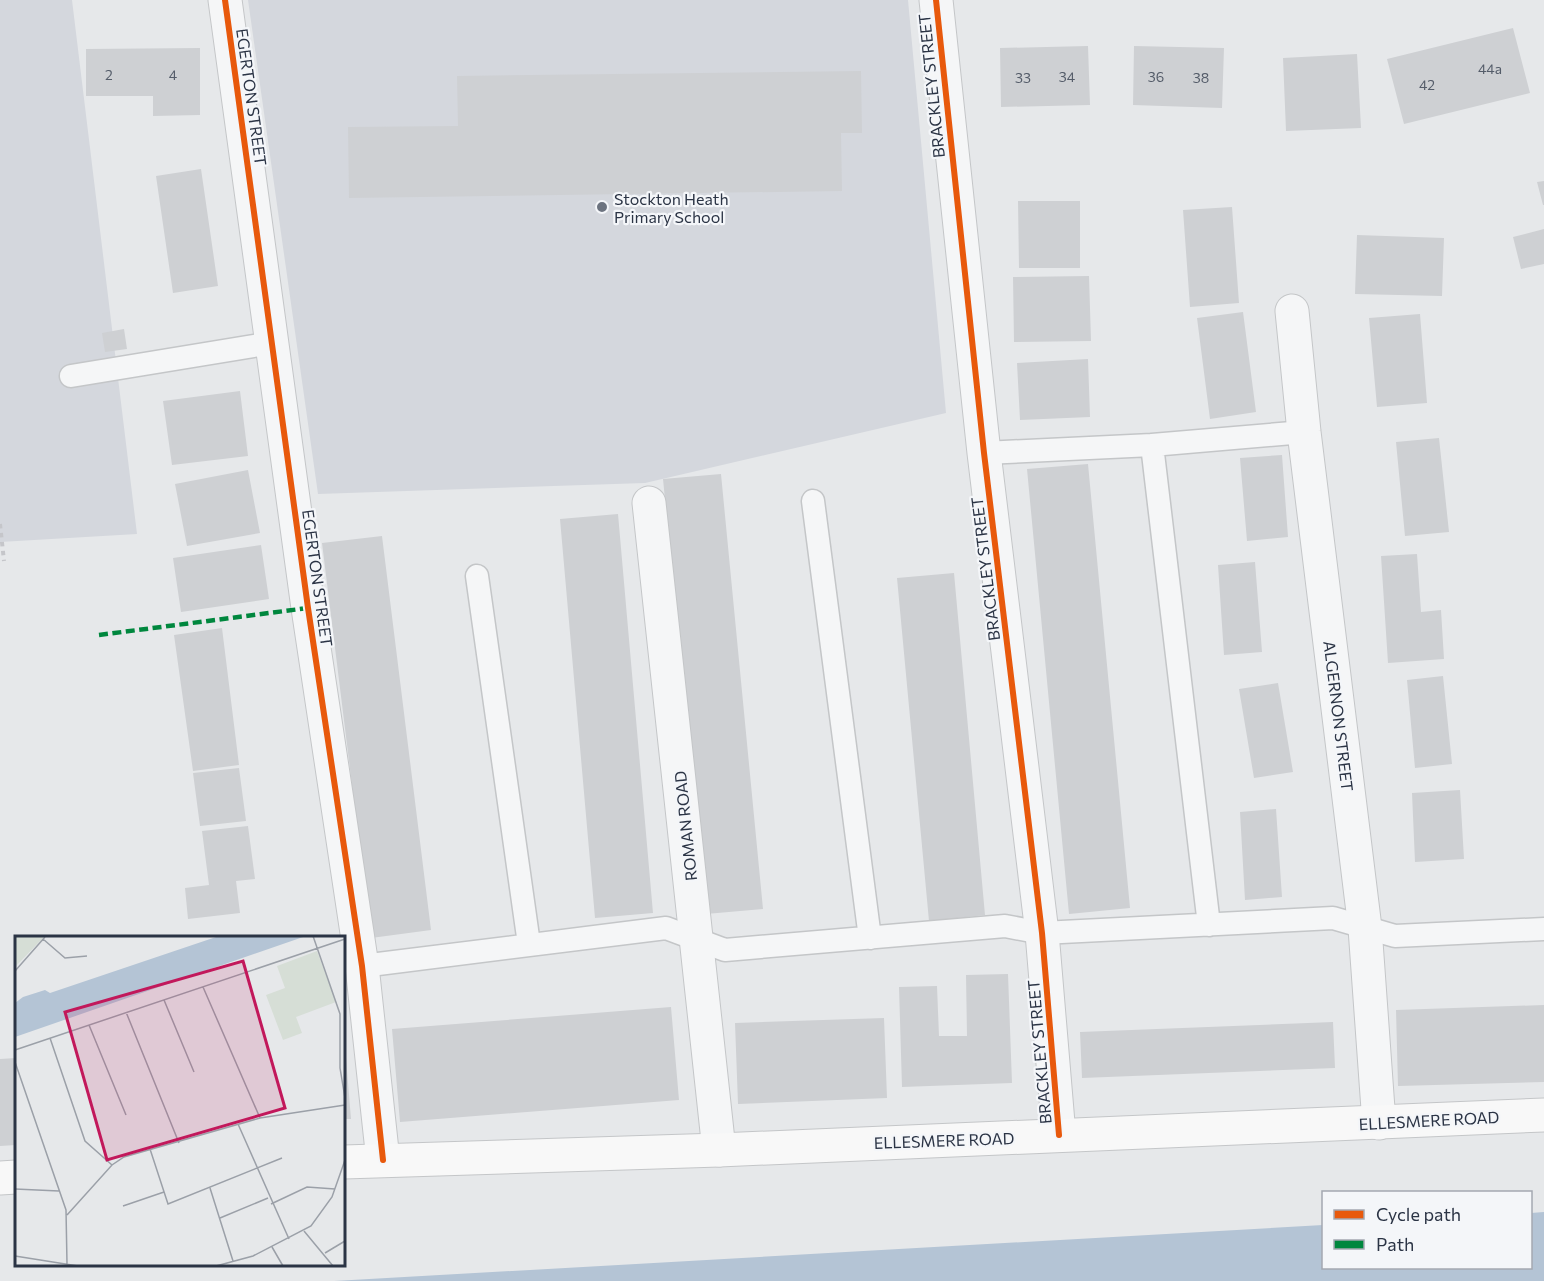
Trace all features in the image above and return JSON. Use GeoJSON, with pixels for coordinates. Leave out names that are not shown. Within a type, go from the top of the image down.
{"type":"FeatureCollection","features":[{"type":"Feature","properties":{"kind":"main road","name":"ELLESMERE ROAD"},"geometry":{"type":"LineString","coordinates":[[345,1162],[719,1150],[1544,1115]]}},
{"type":"Feature","properties":{"kind":"street","name":"EGERTON STREET"},"geometry":{"type":"LineString","coordinates":[[225,0],[310,620],[362,966],[383,1160]]}},
{"type":"Feature","properties":{"kind":"street","name":"BRACKLEY STREET"},"geometry":{"type":"LineString","coordinates":[[936,0],[984,453],[1042,933],[1059,1135]]}},
{"type":"Feature","properties":{"kind":"street","name":"ALGERNON STREET"},"geometry":{"type":"LineString","coordinates":[[1292,311],[1304,432],[1365,928],[1379,1122]]}},
{"type":"Feature","properties":{"kind":"street","name":"ROMAN ROAD"},"geometry":{"type":"LineString","coordinates":[[649,504],[719,1150]]}},
{"type":"Feature","properties":{"kind":"lane"},"geometry":{"type":"LineString","coordinates":[[71,376],[272,343]]}},
{"type":"Feature","properties":{"kind":"lane"},"geometry":{"type":"LineString","coordinates":[[984,453],[1152,445],[1304,432]]}},
{"type":"Feature","properties":{"kind":"lane"},"geometry":{"type":"LineString","coordinates":[[1152,445],[1209,926]]}},
{"type":"Feature","properties":{"kind":"lane"},"geometry":{"type":"LineString","coordinates":[[813,501],[870,938]]}},
{"type":"Feature","properties":{"kind":"lane"},"geometry":{"type":"LineString","coordinates":[[477,576],[529,944]]}},
{"type":"Feature","properties":{"kind":"lane"},"geometry":{"type":"LineString","coordinates":[[362,966],[666,928],[725,950],[1005,926],[1042,933],[1333,918],[1395,936],[1544,929]]}},
{"type":"Feature","properties":{"kind":"path"},"geometry":{"type":"LineString","coordinates":[[0,524],[4,561]]}},
{"type":"Feature","properties":{"kind":"shaded area"},"geometry":{"type":"Polygon","coordinates":[[[0,0],[72,0],[137,534],[0,542],[0,0]]]}},
{"type":"Feature","properties":{"kind":"shaded area","name":"Stockton Heath Primary School"},"geometry":{"type":"Polygon","coordinates":[[[248,0],[908,0],[946,413],[645,483],[318,494],[248,0]]]}},
{"type":"Feature","properties":{"kind":"water"},"geometry":{"type":"Polygon","coordinates":[[[1544,1212],[1544,1281],[334,1281],[1322,1225],[1322,1269],[1532,1269],[1532,1213],[1544,1212]]]}},
{"type":"Feature","properties":{"kind":"building"},"geometry":{"type":"Polygon","coordinates":[[[1513,28],[1530,93],[1404,124],[1387,59],[1513,28]]]}},
{"type":"Feature","properties":{"kind":"building"},"geometry":{"type":"Polygon","coordinates":[[[1088,46],[1090,105],[1001,107],[1000,48],[1088,46]]]}},
{"type":"Feature","properties":{"kind":"building"},"geometry":{"type":"Polygon","coordinates":[[[1134,46],[1224,48],[1222,108],[1133,105],[1134,46]]]}},
{"type":"Feature","properties":{"kind":"building"},"geometry":{"type":"Polygon","coordinates":[[[200,48],[200,115],[153,116],[153,96],[86,96],[86,49],[200,48]]]}},
{"type":"Feature","properties":{"kind":"building"},"geometry":{"type":"Polygon","coordinates":[[[1357,54],[1361,128],[1286,131],[1283,58],[1357,54]]]}},
{"type":"Feature","properties":{"kind":"building"},"geometry":{"type":"Polygon","coordinates":[[[861,71],[862,133],[841,133],[842,191],[349,198],[348,127],[458,126],[457,76],[861,71]]]}},
{"type":"Feature","properties":{"kind":"building"},"geometry":{"type":"Polygon","coordinates":[[[201,169],[218,286],[173,293],[156,176],[201,169]]]}},
{"type":"Feature","properties":{"kind":"building"},"geometry":{"type":"Polygon","coordinates":[[[1544,181],[1544,205],[1543,205],[1537,182],[1544,181]]]}},
{"type":"Feature","properties":{"kind":"building"},"geometry":{"type":"Polygon","coordinates":[[[1018,201],[1080,201],[1080,268],[1019,268],[1018,201]]]}},
{"type":"Feature","properties":{"kind":"building"},"geometry":{"type":"Polygon","coordinates":[[[1232,207],[1239,303],[1190,307],[1183,210],[1232,207]]]}},
{"type":"Feature","properties":{"kind":"building"},"geometry":{"type":"Polygon","coordinates":[[[1544,229],[1544,264],[1521,269],[1513,237],[1544,229]]]}},
{"type":"Feature","properties":{"kind":"building"},"geometry":{"type":"Polygon","coordinates":[[[1357,235],[1444,238],[1442,296],[1355,294],[1357,235]]]}},
{"type":"Feature","properties":{"kind":"building"},"geometry":{"type":"Polygon","coordinates":[[[1089,276],[1091,341],[1014,342],[1013,277],[1089,276]]]}},
{"type":"Feature","properties":{"kind":"building"},"geometry":{"type":"Polygon","coordinates":[[[1243,312],[1256,412],[1210,419],[1197,318],[1243,312]]]}},
{"type":"Feature","properties":{"kind":"building"},"geometry":{"type":"Polygon","coordinates":[[[1420,314],[1427,403],[1377,407],[1369,318],[1420,314]]]}},
{"type":"Feature","properties":{"kind":"building"},"geometry":{"type":"Polygon","coordinates":[[[124,329],[127,349],[105,352],[102,333],[124,329]]]}},
{"type":"Feature","properties":{"kind":"building"},"geometry":{"type":"Polygon","coordinates":[[[1088,359],[1090,417],[1020,420],[1017,363],[1088,359]]]}},
{"type":"Feature","properties":{"kind":"building"},"geometry":{"type":"Polygon","coordinates":[[[240,391],[248,456],[172,465],[163,401],[240,391]]]}},
{"type":"Feature","properties":{"kind":"building"},"geometry":{"type":"Polygon","coordinates":[[[1439,438],[1449,532],[1405,536],[1396,442],[1439,438]]]}},
{"type":"Feature","properties":{"kind":"building"},"geometry":{"type":"Polygon","coordinates":[[[1282,455],[1288,537],[1247,541],[1240,458],[1282,455]]]}},
{"type":"Feature","properties":{"kind":"building"},"geometry":{"type":"Polygon","coordinates":[[[1088,464],[1130,908],[1069,914],[1027,469],[1088,464]]]}},
{"type":"Feature","properties":{"kind":"building"},"geometry":{"type":"Polygon","coordinates":[[[248,470],[260,533],[187,546],[175,484],[248,470]]]}},
{"type":"Feature","properties":{"kind":"building"},"geometry":{"type":"Polygon","coordinates":[[[721,474],[763,909],[706,914],[663,479],[721,474]]]}},
{"type":"Feature","properties":{"kind":"building"},"geometry":{"type":"Polygon","coordinates":[[[618,514],[653,913],[595,918],[560,519],[618,514]]]}},
{"type":"Feature","properties":{"kind":"building"},"geometry":{"type":"Polygon","coordinates":[[[382,536],[431,930],[371,938],[322,543],[382,536]]]}},
{"type":"Feature","properties":{"kind":"building"},"geometry":{"type":"Polygon","coordinates":[[[261,545],[269,599],[181,612],[173,558],[261,545]]]}},
{"type":"Feature","properties":{"kind":"building"},"geometry":{"type":"Polygon","coordinates":[[[1417,554],[1421,612],[1441,610],[1444,659],[1388,663],[1381,556],[1417,554]]]}},
{"type":"Feature","properties":{"kind":"building"},"geometry":{"type":"Polygon","coordinates":[[[1255,562],[1262,652],[1224,655],[1218,565],[1255,562]]]}},
{"type":"Feature","properties":{"kind":"building"},"geometry":{"type":"Polygon","coordinates":[[[954,573],[985,915],[929,921],[897,578],[954,573]]]}},
{"type":"Feature","properties":{"kind":"building"},"geometry":{"type":"Polygon","coordinates":[[[222,628],[239,765],[193,771],[174,635],[222,628]]]}},
{"type":"Feature","properties":{"kind":"building"},"geometry":{"type":"Polygon","coordinates":[[[1443,676],[1452,764],[1415,768],[1407,680],[1443,676]]]}},
{"type":"Feature","properties":{"kind":"building"},"geometry":{"type":"Polygon","coordinates":[[[1278,683],[1293,772],[1254,778],[1239,689],[1278,683]]]}},
{"type":"Feature","properties":{"kind":"building"},"geometry":{"type":"Polygon","coordinates":[[[239,768],[246,821],[200,826],[193,773],[239,768]]]}},
{"type":"Feature","properties":{"kind":"building"},"geometry":{"type":"Polygon","coordinates":[[[1460,790],[1464,859],[1415,862],[1412,793],[1460,790]]]}},
{"type":"Feature","properties":{"kind":"building"},"geometry":{"type":"Polygon","coordinates":[[[1276,809],[1282,897],[1245,900],[1240,812],[1276,809]]]}},
{"type":"Feature","properties":{"kind":"building"},"geometry":{"type":"Polygon","coordinates":[[[248,826],[255,879],[236,881],[240,913],[188,919],[185,888],[209,885],[202,831],[248,826]]]}},
{"type":"Feature","properties":{"kind":"building"},"geometry":{"type":"Polygon","coordinates":[[[1008,974],[1012,1083],[902,1087],[899,987],[937,986],[939,1036],[967,1036],[966,975],[1008,974]]]}},
{"type":"Feature","properties":{"kind":"building"},"geometry":{"type":"Polygon","coordinates":[[[1544,1005],[1544,1082],[1398,1086],[1396,1010],[1544,1005]]]}},
{"type":"Feature","properties":{"kind":"building"},"geometry":{"type":"Polygon","coordinates":[[[671,1007],[679,1100],[400,1122],[392,1029],[671,1007]]]}},
{"type":"Feature","properties":{"kind":"building"},"geometry":{"type":"Polygon","coordinates":[[[884,1018],[887,1098],[738,1104],[735,1023],[884,1018]]]}},
{"type":"Feature","properties":{"kind":"building"},"geometry":{"type":"Polygon","coordinates":[[[1333,1022],[1335,1068],[1082,1078],[1080,1032],[1333,1022]]]}},
{"type":"Feature","properties":{"kind":"building"},"geometry":{"type":"Polygon","coordinates":[[[345,1046],[351,1119],[345,1119],[345,1046]]]}},
{"type":"Feature","properties":{"kind":"building"},"geometry":{"type":"Polygon","coordinates":[[[15,1058],[15,1145],[0,1146],[0,1059],[15,1058]]]}},
{"type":"Feature","properties":{"kind":"marked path"},"geometry":{"type":"LineString","coordinates":[[99,635],[308,608]]}},
{"type":"Feature","properties":{"kind":"cycle path"},"geometry":{"type":"LineString","coordinates":[[225,0],[308,608],[362,966],[383,1160]]}},
{"type":"Feature","properties":{"kind":"cycle path"},"geometry":{"type":"LineString","coordinates":[[936,0],[984,453],[1042,933],[1059,1135]]}},
{"type":"Feature","properties":{"kind":"place","name":"Stockton Heath Primary School"},"geometry":{"type":"Point","coordinates":[602,207]}}]}
